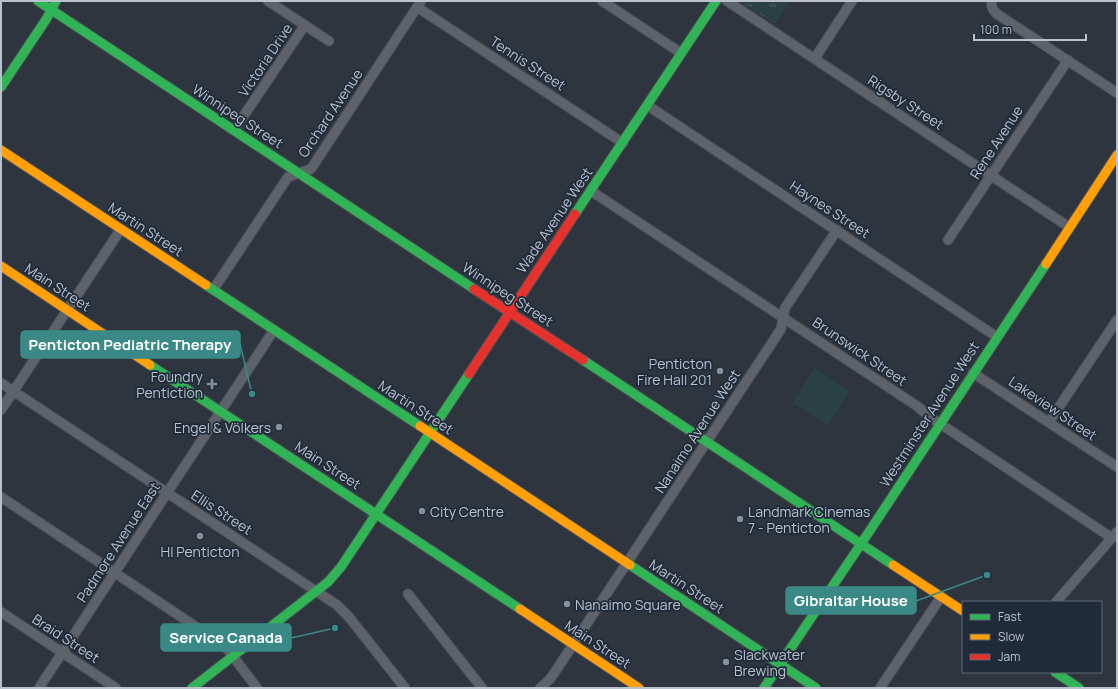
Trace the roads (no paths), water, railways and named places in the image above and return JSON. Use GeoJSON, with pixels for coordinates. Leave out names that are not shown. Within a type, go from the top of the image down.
{"type":"FeatureCollection","features":[{"type":"Feature","properties":{"kind":"main road","name":"Winnipeg Street"},"geometry":{"type":"LineString","coordinates":[[38,1],[962,610]]}},
{"type":"Feature","properties":{"kind":"main road"},"geometry":{"type":"LineString","coordinates":[[1,87],[56,1]]}},
{"type":"Feature","properties":{"kind":"main road","name":"Wade Avenue West"},"geometry":{"type":"LineString","coordinates":[[192,688],[316,592],[338,571],[716,1]]}},
{"type":"Feature","properties":{"kind":"main road","name":"Martin Street"},"geometry":{"type":"LineString","coordinates":[[1,150],[816,688]]}},
{"type":"Feature","properties":{"kind":"main road","name":"Westminster Avenue West"},"geometry":{"type":"LineString","coordinates":[[764,688],[861,544],[1117,155]]}},
{"type":"Feature","properties":{"kind":"main road","name":"Main Street"},"geometry":{"type":"LineString","coordinates":[[1,266],[640,688]]}},
{"type":"Feature","properties":{"kind":"main road"},"geometry":{"type":"LineString","coordinates":[[1056,673],[1079,688]]}},
{"type":"Feature","properties":{"kind":"street","name":"Victoria Drive"},"geometry":{"type":"LineString","coordinates":[[268,1],[329,41]]}},
{"type":"Feature","properties":{"kind":"street"},"geometry":{"type":"LineString","coordinates":[[602,1],[681,54]]}},
{"type":"Feature","properties":{"kind":"street","name":"Rigsby Street"},"geometry":{"type":"LineString","coordinates":[[727,1],[1069,227]]}},
{"type":"Feature","properties":{"kind":"street"},"geometry":{"type":"LineString","coordinates":[[815,58],[852,1]]}},
{"type":"Feature","properties":{"kind":"street","name":"Tennis Street"},"geometry":{"type":"LineString","coordinates":[[419,4],[623,143]]}},
{"type":"Feature","properties":{"kind":"street","name":"Orchard Avenue"},"geometry":{"type":"LineString","coordinates":[[213,290],[288,177],[310,169],[419,4]]}},
{"type":"Feature","properties":{"kind":"street"},"geometry":{"type":"LineString","coordinates":[[992,4],[997,14],[1117,93]]}},
{"type":"Feature","properties":{"kind":"street","name":"Victoria Drive"},"geometry":{"type":"LineString","coordinates":[[234,130],[306,25]]}},
{"type":"Feature","properties":{"kind":"street","name":"Rene Avenue"},"geometry":{"type":"LineString","coordinates":[[948,240],[1068,60]]}},
{"type":"Feature","properties":{"kind":"street","name":"Haynes Street"},"geometry":{"type":"LineString","coordinates":[[647,105],[997,337]]}},
{"type":"Feature","properties":{"kind":"street","name":"Brunswick Street"},"geometry":{"type":"LineString","coordinates":[[591,191],[940,423],[1115,535]]}},
{"type":"Feature","properties":{"kind":"street"},"geometry":{"type":"LineString","coordinates":[[1,410],[121,229]]}},
{"type":"Feature","properties":{"kind":"street","name":"Nanaimo Avenue West"},"geometry":{"type":"LineString","coordinates":[[540,688],[550,679],[574,644],[781,329],[785,308],[837,230]]}},
{"type":"Feature","properties":{"kind":"street"},"geometry":{"type":"LineString","coordinates":[[1050,422],[1117,320]]}},
{"type":"Feature","properties":{"kind":"street","name":"Padmore Avenue East"},"geometry":{"type":"LineString","coordinates":[[39,688],[274,330]]}},
{"type":"Feature","properties":{"kind":"street","name":"Lakeview Street"},"geometry":{"type":"LineString","coordinates":[[973,373],[1117,467]]}},
{"type":"Feature","properties":{"kind":"street","name":"Ellis Street"},"geometry":{"type":"LineString","coordinates":[[1,383],[343,610],[405,688]]}},
{"type":"Feature","properties":{"kind":"street"},"geometry":{"type":"LineString","coordinates":[[1,498],[225,646],[257,688]]}},
{"type":"Feature","properties":{"kind":"street"},"geometry":{"type":"LineString","coordinates":[[1057,601],[1115,535]]}},
{"type":"Feature","properties":{"kind":"street"},"geometry":{"type":"LineString","coordinates":[[408,594],[482,688]]}},
{"type":"Feature","properties":{"kind":"street"},"geometry":{"type":"LineString","coordinates":[[880,688],[941,597]]}},
{"type":"Feature","properties":{"kind":"street","name":"Braid Street"},"geometry":{"type":"LineString","coordinates":[[1,612],[116,688]]}},
{"type":"Feature","properties":{"kind":"place","name":"Penticton Fire Hall 201"},"geometry":{"type":"Point","coordinates":[720,371]}},
{"type":"Feature","properties":{"kind":"place","name":"Foundry Pentiction"},"geometry":{"type":"Point","coordinates":[212,384]}},
{"type":"Feature","properties":{"kind":"place","name":"Penticton Pediatric Therapy"},"geometry":{"type":"Point","coordinates":[252,394]}},
{"type":"Feature","properties":{"kind":"place","name":"Engel & Völkers"},"geometry":{"type":"Point","coordinates":[279,427]}},
{"type":"Feature","properties":{"kind":"place","name":"City Centre"},"geometry":{"type":"Point","coordinates":[422,511]}},
{"type":"Feature","properties":{"kind":"place","name":"Landmark Cinemas 7 - Penticton"},"geometry":{"type":"Point","coordinates":[740,519]}},
{"type":"Feature","properties":{"kind":"place","name":"HI Penticton"},"geometry":{"type":"Point","coordinates":[200,536]}},
{"type":"Feature","properties":{"kind":"place","name":"Gibraltar House"},"geometry":{"type":"Point","coordinates":[987,575]}},
{"type":"Feature","properties":{"kind":"place","name":"Nanaimo Square"},"geometry":{"type":"Point","coordinates":[567,604]}},
{"type":"Feature","properties":{"kind":"place","name":"Service Canada"},"geometry":{"type":"Point","coordinates":[335,628]}},
{"type":"Feature","properties":{"kind":"place","name":"Slackwater Brewing"},"geometry":{"type":"Point","coordinates":[726,662]}}]}
